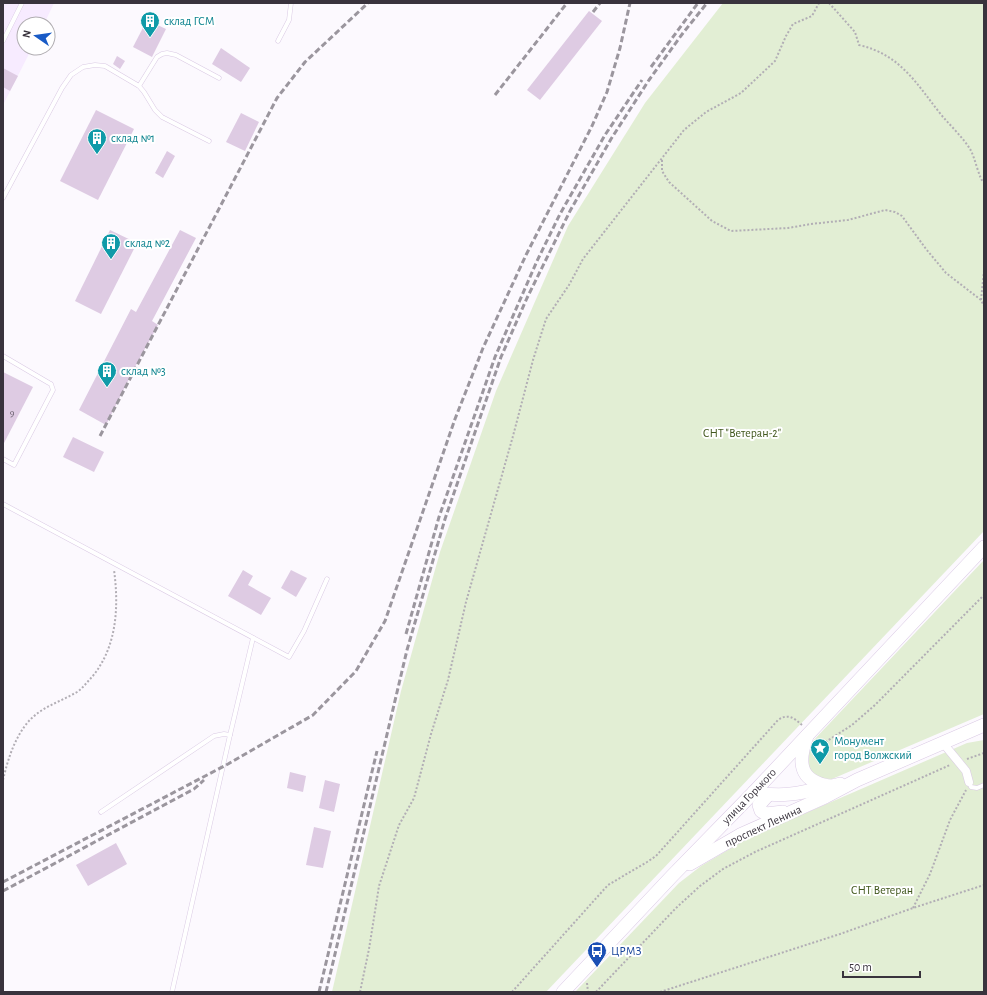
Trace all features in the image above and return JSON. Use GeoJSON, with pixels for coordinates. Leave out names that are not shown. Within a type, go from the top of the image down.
{"type":"FeatureCollection","features":[{"type":"Feature","properties":{"kind":"main road","name":"улица Горького"},"geometry":{"type":"LineString","coordinates":[[672,876],[754,792],[984,547]]}},
{"type":"Feature","properties":{"kind":"main road","name":"проспект Ленина"},"geometry":{"type":"LineString","coordinates":[[672,876],[740,835],[825,797],[857,780],[984,725]]}},
{"type":"Feature","properties":{"kind":"main road"},"geometry":{"type":"LineString","coordinates":[[809,732],[801,758],[802,767],[805,774],[810,779],[821,785],[831,786]]}},
{"type":"Feature","properties":{"kind":"main road","name":"проспект Ленина"},"geometry":{"type":"LineString","coordinates":[[754,792],[768,795],[789,795],[857,780]]}},
{"type":"Feature","properties":{"kind":"main road"},"geometry":{"type":"LineString","coordinates":[[768,795],[760,805],[761,811],[766,814],[794,811]]}},
{"type":"Feature","properties":{"kind":"main road"},"geometry":{"type":"LineString","coordinates":[[563,992],[672,876]]}},
{"type":"Feature","properties":{"kind":"street"},"geometry":{"type":"LineString","coordinates":[[943,742],[966,771],[969,782]]}},
{"type":"Feature","properties":{"kind":"lane"},"geometry":{"type":"LineString","coordinates":[[3,41],[22,3]]}},
{"type":"Feature","properties":{"kind":"lane"},"geometry":{"type":"LineString","coordinates":[[278,41],[289,20],[291,3]]}},
{"type":"Feature","properties":{"kind":"lane"},"geometry":{"type":"LineString","coordinates":[[139,86],[157,57],[167,53],[176,55],[218,78]]}},
{"type":"Feature","properties":{"kind":"lane"},"geometry":{"type":"LineString","coordinates":[[3,198],[62,88],[71,75],[83,67],[95,65],[105,66],[139,86],[155,110],[162,116],[209,141]]}},
{"type":"Feature","properties":{"kind":"lane"},"geometry":{"type":"LineString","coordinates":[[3,356],[52,384],[53,390],[14,465],[3,460]]}},
{"type":"Feature","properties":{"kind":"lane"},"geometry":{"type":"LineString","coordinates":[[3,504],[289,657],[304,631],[327,579]]}},
{"type":"Feature","properties":{"kind":"lane"},"geometry":{"type":"LineString","coordinates":[[172,992],[252,638]]}},
{"type":"Feature","properties":{"kind":"lane"},"geometry":{"type":"LineString","coordinates":[[101,812],[214,736],[224,734],[230,735]]}},
{"type":"Feature","properties":{"kind":"lane"},"geometry":{"type":"LineString","coordinates":[[969,782],[972,787],[977,788],[984,785]]}},
{"type":"Feature","properties":{"kind":"path"},"geometry":{"type":"LineString","coordinates":[[360,992],[380,886],[399,824],[414,798],[431,734],[448,680],[466,602],[533,360],[546,320],[569,285],[583,260],[684,130],[706,112],[742,93],[775,61],[793,24],[812,16],[819,3]]}},
{"type":"Feature","properties":{"kind":"path"},"geometry":{"type":"LineString","coordinates":[[829,3],[855,32],[859,45],[877,51],[895,61],[911,75],[970,150],[978,168],[981,180],[984,183]]}},
{"type":"Feature","properties":{"kind":"path"},"geometry":{"type":"LineString","coordinates":[[662,159],[662,172],[669,182],[712,221],[731,231],[788,228],[848,220],[885,210],[896,212],[902,216],[946,273],[981,300],[984,306]]}},
{"type":"Feature","properties":{"kind":"path"},"geometry":{"type":"LineString","coordinates":[[981,300],[984,271]]}},
{"type":"Feature","properties":{"kind":"path"},"geometry":{"type":"LineString","coordinates":[[3,780],[12,749],[28,722],[45,708],[80,689],[98,669],[111,640],[115,626],[115,582],[113,563]]}},
{"type":"Feature","properties":{"kind":"path"},"geometry":{"type":"LineString","coordinates":[[512,992],[608,885],[656,856],[778,720],[783,716],[789,716],[798,721],[820,743],[824,743],[852,725],[875,705],[984,595]]}},
{"type":"Feature","properties":{"kind":"path"},"geometry":{"type":"LineString","coordinates":[[596,992],[676,908],[700,886],[723,869],[755,852],[958,762],[984,753]]}},
{"type":"Feature","properties":{"kind":"path"},"geometry":{"type":"LineString","coordinates":[[913,908],[930,874],[950,820],[969,782]]}},
{"type":"Feature","properties":{"kind":"path"},"geometry":{"type":"LineString","coordinates":[[660,992],[840,934],[984,884]]}},
{"type":"Feature","properties":{"kind":"shaded area"},"geometry":{"type":"Polygon","coordinates":[[[3,3],[54,3],[48,16],[16,16],[16,56],[28,56],[3,105],[3,3]]]}},
{"type":"Feature","properties":{"kind":"green space","name":"СНТ \"Ветеран-2\""},"geometry":{"type":"Polygon","coordinates":[[[723,3],[984,3],[984,531],[546,992],[332,992],[401,691],[440,552],[496,391],[568,226],[645,103],[723,3]]]}},
{"type":"Feature","properties":{"kind":"green space"},"geometry":{"type":"Polygon","coordinates":[[[984,560],[984,714],[832,779],[823,778],[811,771],[807,763],[807,758],[812,742],[984,560]]]}},
{"type":"Feature","properties":{"kind":"green space","name":"СНТ Ветеран"},"geometry":{"type":"Polygon","coordinates":[[[984,740],[984,992],[575,992],[679,883],[701,866],[748,838],[967,743],[984,740]]]}},
{"type":"Feature","properties":{"kind":"building"},"geometry":{"type":"Polygon","coordinates":[[[589,11],[602,21],[540,100],[527,90],[589,11]]]}},
{"type":"Feature","properties":{"kind":"building","name":"склад ГСМ"},"geometry":{"type":"Polygon","coordinates":[[[147,20],[166,29],[152,57],[133,47],[147,20]]]}},
{"type":"Feature","properties":{"kind":"building"},"geometry":{"type":"Polygon","coordinates":[[[221,48],[250,68],[241,82],[212,64],[221,48]]]}},
{"type":"Feature","properties":{"kind":"building"},"geometry":{"type":"Polygon","coordinates":[[[117,56],[125,61],[120,69],[113,64],[117,56]]]}},
{"type":"Feature","properties":{"kind":"building"},"geometry":{"type":"Polygon","coordinates":[[[3,68],[18,76],[10,91],[3,87],[3,68]]]}},
{"type":"Feature","properties":{"kind":"building","name":"склад №1"},"geometry":{"type":"Polygon","coordinates":[[[96,110],[134,129],[98,200],[60,181],[96,110]]]}},
{"type":"Feature","properties":{"kind":"building"},"geometry":{"type":"Polygon","coordinates":[[[241,113],[259,122],[245,151],[226,142],[241,113]]]}},
{"type":"Feature","properties":{"kind":"building"},"geometry":{"type":"Polygon","coordinates":[[[167,151],[175,156],[163,178],[155,173],[167,151]]]}},
{"type":"Feature","properties":{"kind":"building","name":"склад №2"},"geometry":{"type":"Polygon","coordinates":[[[110,230],[137,243],[101,314],[75,301],[110,230]]]}},
{"type":"Feature","properties":{"kind":"building","name":"склад №3"},"geometry":{"type":"Polygon","coordinates":[[[180,230],[196,238],[152,321],[158,325],[106,425],[79,410],[131,309],[136,312],[180,230]]]}},
{"type":"Feature","properties":{"kind":"building"},"geometry":{"type":"Polygon","coordinates":[[[3,372],[33,387],[3,445],[3,372]]]}},
{"type":"Feature","properties":{"kind":"building"},"geometry":{"type":"Polygon","coordinates":[[[73,437],[104,452],[94,472],[63,457],[73,437]]]}},
{"type":"Feature","properties":{"kind":"building"},"geometry":{"type":"Polygon","coordinates":[[[243,570],[253,576],[248,585],[271,598],[261,615],[228,596],[243,570]]]}},
{"type":"Feature","properties":{"kind":"building"},"geometry":{"type":"Polygon","coordinates":[[[291,570],[307,578],[296,597],[281,588],[291,570]]]}},
{"type":"Feature","properties":{"kind":"building"},"geometry":{"type":"Polygon","coordinates":[[[290,772],[306,776],[303,792],[287,788],[290,772]]]}},
{"type":"Feature","properties":{"kind":"building"},"geometry":{"type":"Polygon","coordinates":[[[325,780],[340,784],[334,812],[319,808],[325,780]]]}},
{"type":"Feature","properties":{"kind":"building"},"geometry":{"type":"Polygon","coordinates":[[[314,827],[331,831],[323,868],[306,865],[314,827]]]}},
{"type":"Feature","properties":{"kind":"building"},"geometry":{"type":"Polygon","coordinates":[[[116,843],[127,864],[88,886],[76,865],[116,843]]]}},
{"type":"Feature","properties":{"kind":"railway"},"geometry":{"type":"LineString","coordinates":[[100,436],[277,98],[305,62],[368,3]]}},
{"type":"Feature","properties":{"kind":"railway"},"geometry":{"type":"LineString","coordinates":[[495,95],[567,3]]}},
{"type":"Feature","properties":{"kind":"railway"},"geometry":{"type":"LineString","coordinates":[[593,12],[600,3]]}},
{"type":"Feature","properties":{"kind":"railway"},"geometry":{"type":"LineString","coordinates":[[3,882],[228,764],[313,715],[356,671],[385,621],[455,419],[483,348],[526,255],[592,126],[607,92],[620,48],[630,3]]}},
{"type":"Feature","properties":{"kind":"railway"},"geometry":{"type":"LineString","coordinates":[[651,67],[698,3]]}},
{"type":"Feature","properties":{"kind":"railway"},"geometry":{"type":"LineString","coordinates":[[326,992],[407,650],[445,519],[501,357],[527,298],[570,211],[611,139],[649,80],[707,3]]}},
{"type":"Feature","properties":{"kind":"railway"},"geometry":{"type":"LineString","coordinates":[[406,634],[439,517],[495,357],[537,261],[560,214],[605,135],[642,80]]}},
{"type":"Feature","properties":{"kind":"railway"},"geometry":{"type":"LineString","coordinates":[[319,992],[377,751]]}},
{"type":"Feature","properties":{"kind":"railway"},"geometry":{"type":"LineString","coordinates":[[3,891],[194,789],[204,780]]}},
{"type":"Feature","properties":{"kind":"place","name":"склад ГСМ"},"geometry":{"type":"Point","coordinates":[150,38]}},
{"type":"Feature","properties":{"kind":"place","name":"склад №1"},"geometry":{"type":"Point","coordinates":[97,155]}},
{"type":"Feature","properties":{"kind":"place","name":"склад №2"},"geometry":{"type":"Point","coordinates":[111,260]}},
{"type":"Feature","properties":{"kind":"place","name":"склад №3"},"geometry":{"type":"Point","coordinates":[107,388]}},
{"type":"Feature","properties":{"kind":"place","name":"Монумент город Волжский"},"geometry":{"type":"Point","coordinates":[820,765]}},
{"type":"Feature","properties":{"kind":"place","name":"ЦРМЗ"},"geometry":{"type":"Point","coordinates":[597,968]}}]}
